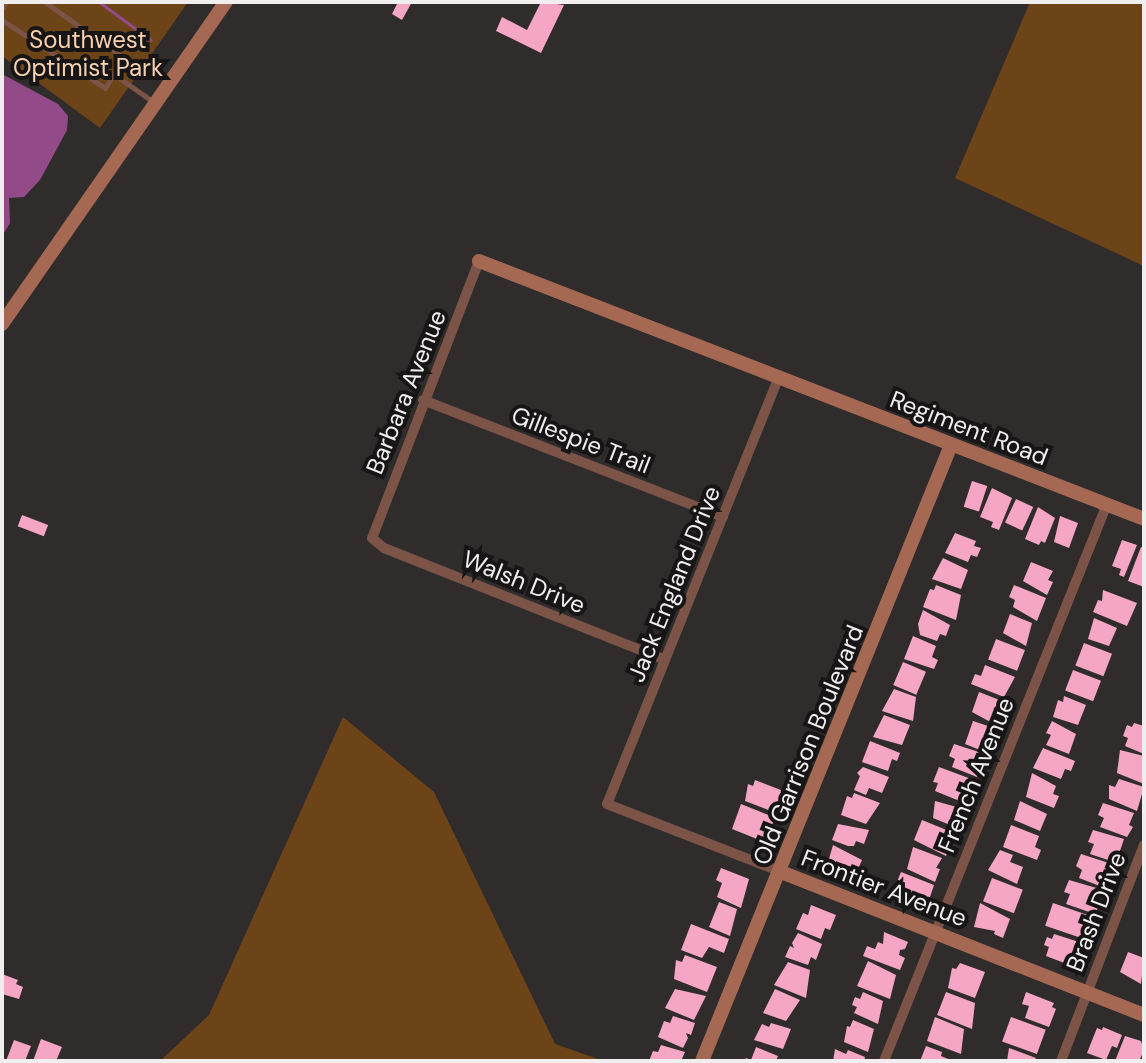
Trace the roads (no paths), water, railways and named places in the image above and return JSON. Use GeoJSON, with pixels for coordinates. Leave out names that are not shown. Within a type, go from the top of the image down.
{"type":"FeatureCollection","features":[{"type":"Feature","properties":{"kind":"street"},"geometry":{"type":"LineString","coordinates":[[2,324],[226,2]]}},
{"type":"Feature","properties":{"kind":"street","name":"Regiment Road"},"geometry":{"type":"LineString","coordinates":[[479,261],[778,379],[1143,517]]}},
{"type":"Feature","properties":{"kind":"street","name":"Barbara Avenue"},"geometry":{"type":"LineString","coordinates":[[372,538],[479,261]]}},
{"type":"Feature","properties":{"kind":"street","name":"Jack England Drive"},"geometry":{"type":"LineString","coordinates":[[607,804],[778,379]]}},
{"type":"Feature","properties":{"kind":"street","name":"Gillespie Trail"},"geometry":{"type":"LineString","coordinates":[[423,400],[723,517]]}},
{"type":"Feature","properties":{"kind":"street","name":"Old Garrison Boulevard"},"geometry":{"type":"LineString","coordinates":[[702,1061],[781,872],[951,445]]}},
{"type":"Feature","properties":{"kind":"street","name":"French Avenue"},"geometry":{"type":"LineString","coordinates":[[884,1061],[1107,504]]}},
{"type":"Feature","properties":{"kind":"street","name":"Walsh Drive"},"geometry":{"type":"LineString","coordinates":[[372,538],[384,548],[665,660]]}},
{"type":"Feature","properties":{"kind":"street","name":"Frontier Avenue"},"geometry":{"type":"LineString","coordinates":[[607,804],[935,930],[1085,994],[1144,1015]]}},
{"type":"Feature","properties":{"kind":"street","name":"Brash Drive"},"geometry":{"type":"LineString","coordinates":[[1061,1061],[1144,847]]}},
{"type":"Feature","properties":{"kind":"lane"},"geometry":{"type":"LineString","coordinates":[[2,8],[6,2]]}},
{"type":"Feature","properties":{"kind":"lane"},"geometry":{"type":"LineString","coordinates":[[2,20],[102,89],[115,75],[124,58],[45,2]]}},
{"type":"Feature","properties":{"kind":"lane"},"geometry":{"type":"LineString","coordinates":[[115,75],[156,103]]}},
{"type":"Feature","properties":{"kind":"waterway"},"geometry":{"type":"LineString","coordinates":[[99,2],[151,40]]}},
{"type":"Feature","properties":{"kind":"park label","name":"Southwest Optimist Park"},"geometry":{"type":"Point","coordinates":[88,54]}}]}
